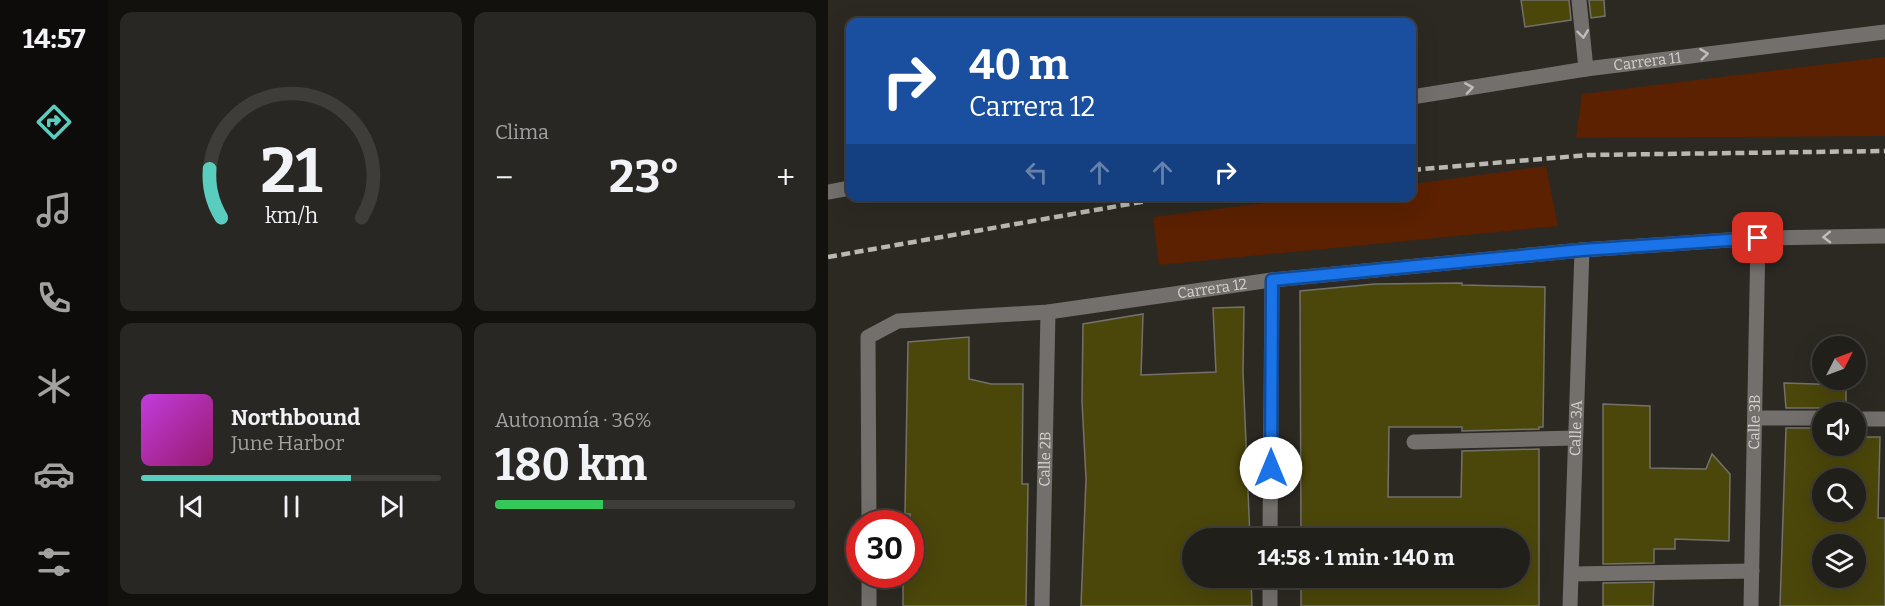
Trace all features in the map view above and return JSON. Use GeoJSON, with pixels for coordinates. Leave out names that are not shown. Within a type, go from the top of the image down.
{"type":"FeatureCollection","features":[{"type":"Feature","properties":{"kind":"street"},"geometry":{"type":"LineString","coordinates":[[1579,0],[1586,69]]}},
{"type":"Feature","properties":{"kind":"street","name":"Carrera 11"},"geometry":{"type":"LineString","coordinates":[[1416,96],[1586,69],[1885,32]]}},
{"type":"Feature","properties":{"kind":"street"},"geometry":{"type":"LineString","coordinates":[[828,192],[846,189]]}},
{"type":"Feature","properties":{"kind":"street","name":"Carrera 12"},"geometry":{"type":"LineString","coordinates":[[869,510],[868,338],[898,321],[1048,312],[1272,280],[1582,250],[1758,238],[1885,236]]}},
{"type":"Feature","properties":{"kind":"street","name":"Calle 3B"},"geometry":{"type":"LineString","coordinates":[[1751,606],[1758,238]]}},
{"type":"Feature","properties":{"kind":"street","name":"Calle 3A"},"geometry":{"type":"LineString","coordinates":[[1570,606],[1582,250]]}},
{"type":"Feature","properties":{"kind":"street"},"geometry":{"type":"LineString","coordinates":[[1270,528],[1272,280]]}},
{"type":"Feature","properties":{"kind":"street","name":"Calle 2B"},"geometry":{"type":"LineString","coordinates":[[1042,606],[1048,312]]}},
{"type":"Feature","properties":{"kind":"street"},"geometry":{"type":"LineString","coordinates":[[1755,418],[1812,418]]}},
{"type":"Feature","properties":{"kind":"street"},"geometry":{"type":"LineString","coordinates":[[1866,419],[1885,419]]}},
{"type":"Feature","properties":{"kind":"street"},"geometry":{"type":"LineString","coordinates":[[1414,442],[1575,438]]}},
{"type":"Feature","properties":{"kind":"street"},"geometry":{"type":"LineString","coordinates":[[1572,573],[1752,571]]}},
{"type":"Feature","properties":{"kind":"street"},"geometry":{"type":"LineString","coordinates":[[869,588],[869,606]]}},
{"type":"Feature","properties":{"kind":"street"},"geometry":{"type":"LineString","coordinates":[[1270,588],[1270,606]]}},
{"type":"Feature","properties":{"kind":"shaded area"},"geometry":{"type":"Polygon","coordinates":[[[1885,57],[1885,136],[1576,138],[1582,94],[1885,57]]]}},
{"type":"Feature","properties":{"kind":"shaded area"},"geometry":{"type":"Polygon","coordinates":[[[1546,166],[1558,226],[1159,265],[1153,217],[1281,201],[1416,201],[1416,183],[1546,166]]]}},
{"type":"Feature","properties":{"kind":"building"},"geometry":{"type":"Polygon","coordinates":[[[1521,0],[1569,0],[1571,20],[1525,27],[1521,0]]]}},
{"type":"Feature","properties":{"kind":"building"},"geometry":{"type":"Polygon","coordinates":[[[1589,0],[1604,0],[1605,16],[1591,18],[1589,0]]]}},
{"type":"Feature","properties":{"kind":"building"},"geometry":{"type":"Polygon","coordinates":[[[1462,283],[1462,285],[1545,287],[1543,427],[1539,429],[1462,431],[1462,427],[1389,427],[1388,497],[1461,497],[1462,451],[1539,449],[1539,606],[1301,606],[1301,588],[1530,588],[1530,528],[1301,528],[1300,291],[1375,284],[1462,283]]]}},
{"type":"Feature","properties":{"kind":"building"},"geometry":{"type":"Polygon","coordinates":[[[1244,307],[1243,372],[1250,528],[1182,528],[1182,588],[1251,588],[1252,606],[1081,606],[1086,479],[1082,401],[1083,324],[1143,314],[1141,375],[1216,372],[1213,308],[1244,307]]]}},
{"type":"Feature","properties":{"kind":"building"},"geometry":{"type":"Polygon","coordinates":[[[969,337],[969,379],[991,384],[1023,384],[1022,484],[1028,484],[1026,606],[903,606],[903,588],[924,588],[924,510],[905,510],[908,342],[969,337]]]}},
{"type":"Feature","properties":{"kind":"building"},"geometry":{"type":"Polygon","coordinates":[[[1784,383],[1812,384],[1812,390],[1846,390],[1846,402],[1812,402],[1812,408],[1786,408],[1784,383]]]}},
{"type":"Feature","properties":{"kind":"building"},"geometry":{"type":"Polygon","coordinates":[[[1603,404],[1650,406],[1650,468],[1706,469],[1712,454],[1730,474],[1729,541],[1675,539],[1675,549],[1654,549],[1654,563],[1603,564],[1603,404]]]}},
{"type":"Feature","properties":{"kind":"building"},"geometry":{"type":"Polygon","coordinates":[[[1786,428],[1812,428],[1812,456],[1866,456],[1866,437],[1880,437],[1878,518],[1885,518],[1885,606],[1780,606],[1786,428]]]}},
{"type":"Feature","properties":{"kind":"building"},"geometry":{"type":"Polygon","coordinates":[[[1654,582],[1653,606],[1603,606],[1603,583],[1654,582]]]}},
{"type":"Feature","properties":{"kind":"railway"},"geometry":{"type":"LineString","coordinates":[[1416,170],[1588,155],[1885,151]]}},
{"type":"Feature","properties":{"kind":"railway"},"geometry":{"type":"LineString","coordinates":[[828,257],[1147,201]]}},
{"type":"Feature","properties":{"kind":"route"},"geometry":{"type":"LineString","coordinates":[[1271,468],[1272,280],[1582,250],[1758,238]]}}]}
